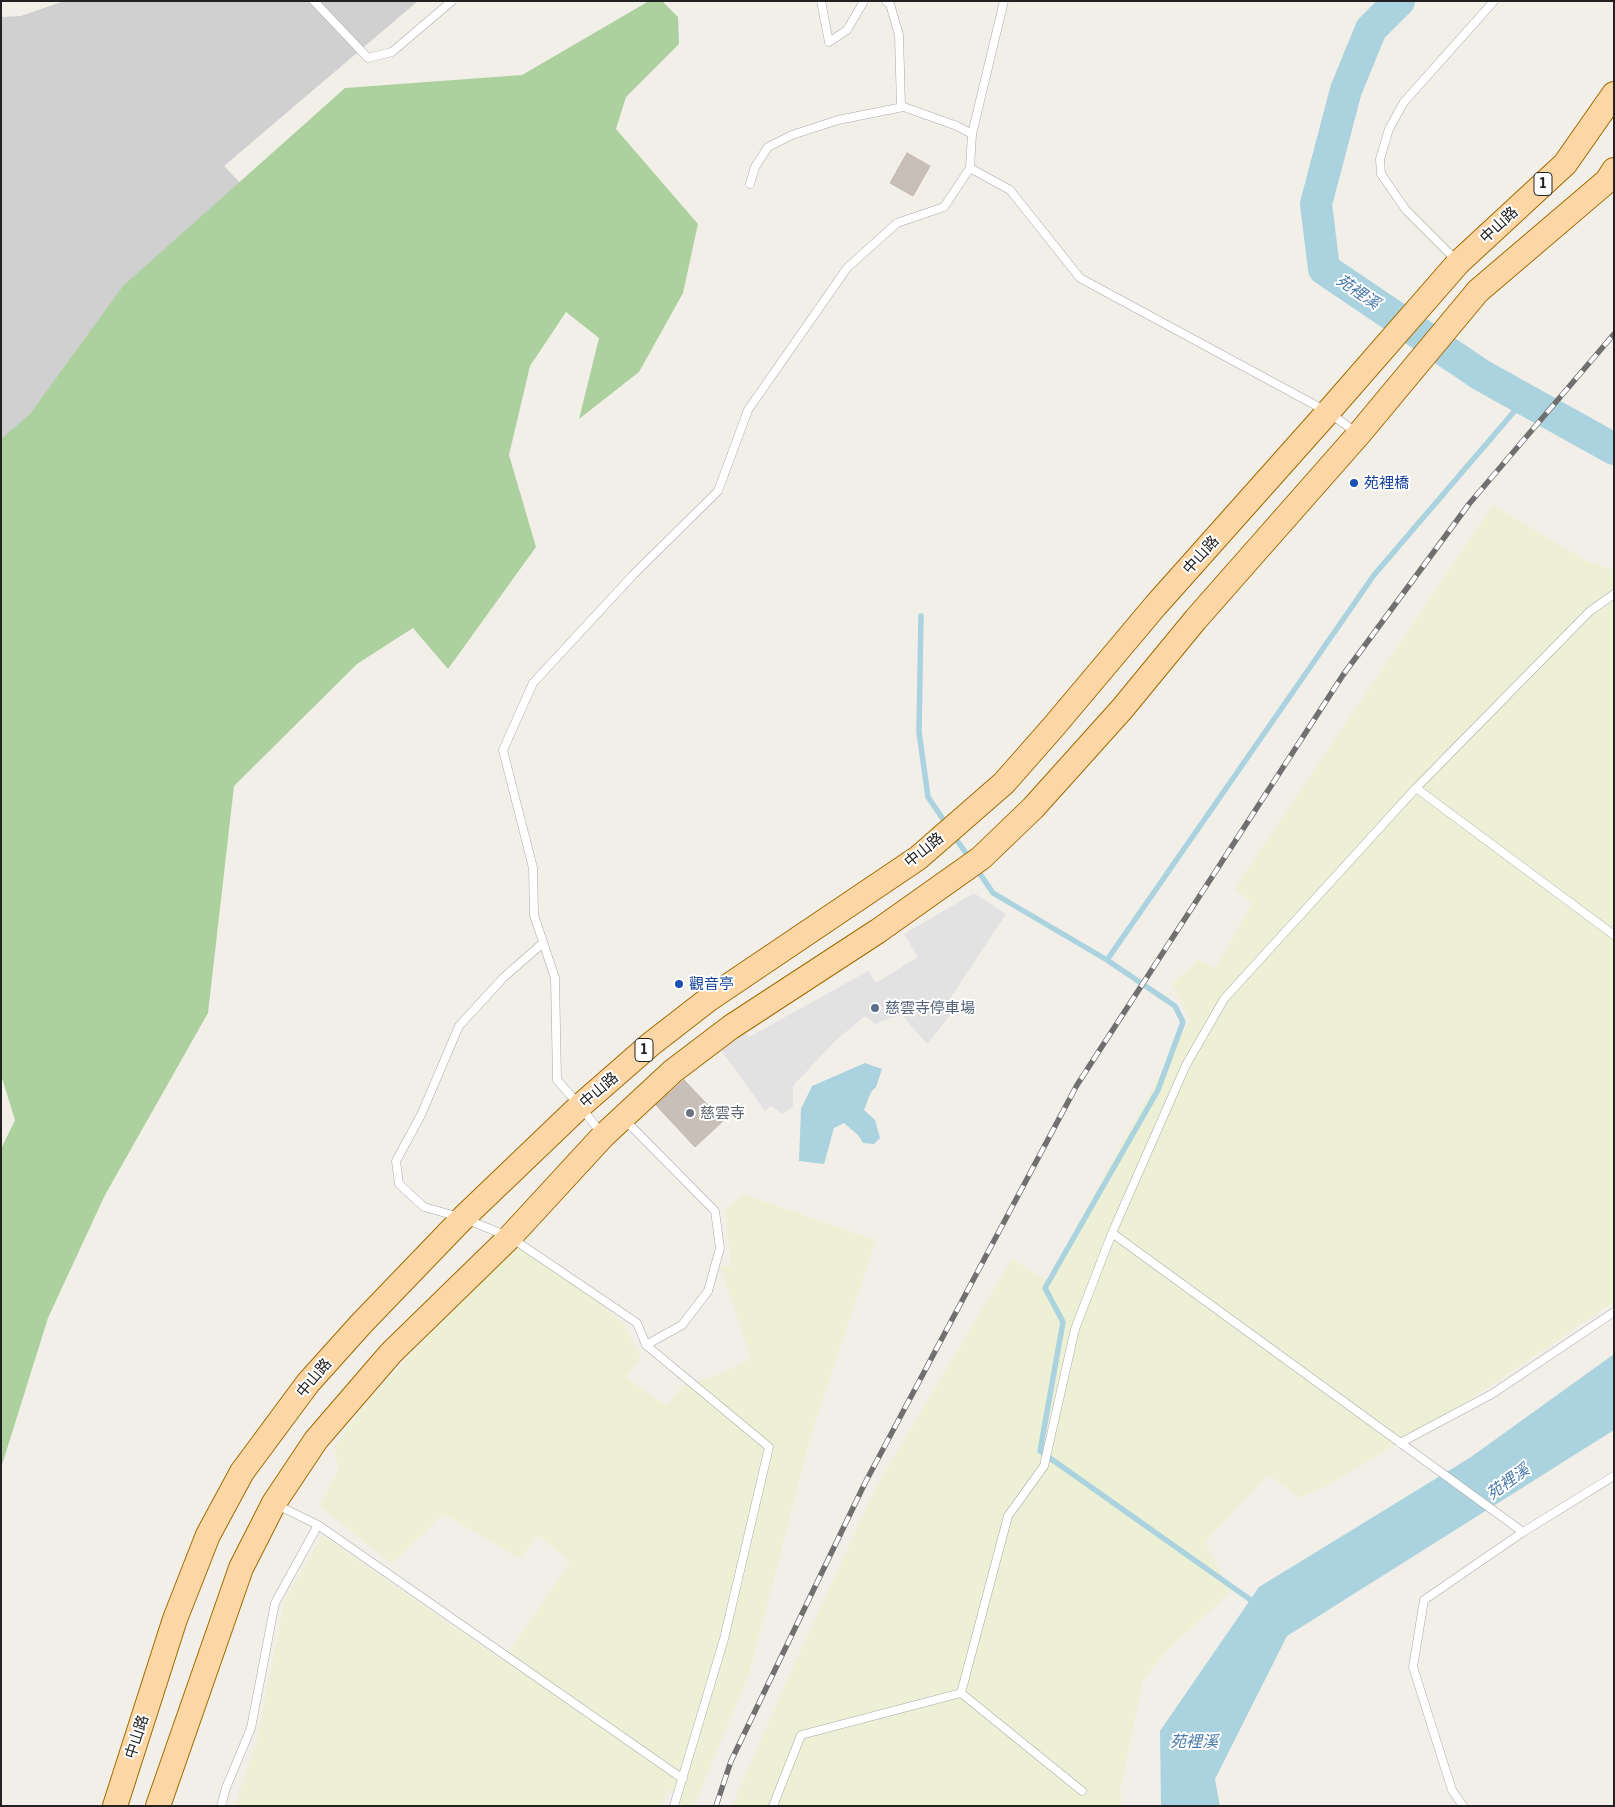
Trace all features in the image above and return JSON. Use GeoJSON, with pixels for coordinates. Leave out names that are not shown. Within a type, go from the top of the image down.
{"type":"FeatureCollection","features":[{"type":"Feature","properties":{"kind":"main road","name":"中山路"},"geometry":{"type":"LineString","coordinates":[[1458,263],[1565,164],[1614,94]]}},
{"type":"Feature","properties":{"kind":"main road","name":"1"},"geometry":{"type":"LineString","coordinates":[[158,1806],[241,1568],[274,1503],[316,1440],[391,1353],[510,1237],[603,1136],[673,1071],[731,1026],[886,925],[981,858],[1033,808],[1122,709],[1196,619],[1359,434],[1478,291],[1607,181],[1614,170]]}},
{"type":"Feature","properties":{"kind":"main road","name":"1"},"geometry":{"type":"LineString","coordinates":[[1328,412],[1458,263]]}},
{"type":"Feature","properties":{"kind":"main road","name":"中山路"},"geometry":{"type":"LineString","coordinates":[[115,1806],[175,1619],[208,1535],[242,1472],[308,1383],[361,1324],[463,1218],[580,1106],[651,1044],[709,999],[918,858],[1004,783],[1156,605],[1328,412]]}},
{"type":"Feature","properties":{"kind":"main road"},"geometry":{"type":"LineString","coordinates":[[709,999],[731,1026]]}},
{"type":"Feature","properties":{"kind":"lane"},"geometry":{"type":"LineString","coordinates":[[314,1],[368,58],[392,52],[452,1]]}},
{"type":"Feature","properties":{"kind":"lane"},"geometry":{"type":"LineString","coordinates":[[821,1],[829,42],[847,30],[864,1]]}},
{"type":"Feature","properties":{"kind":"lane"},"geometry":{"type":"LineString","coordinates":[[886,1],[890,4],[899,35],[901,106],[903,107]]}},
{"type":"Feature","properties":{"kind":"lane"},"geometry":{"type":"LineString","coordinates":[[603,1136],[557,1080],[555,978],[534,916],[533,868],[503,750],[533,683],[634,574],[718,490],[748,410],[847,268],[897,223],[944,207],[970,168],[972,134],[1004,1]]}},
{"type":"Feature","properties":{"kind":"lane"},"geometry":{"type":"LineString","coordinates":[[1458,263],[1406,210],[1381,174],[1380,159],[1389,129],[1404,102],[1494,1]]}},
{"type":"Feature","properties":{"kind":"lane"},"geometry":{"type":"LineString","coordinates":[[750,184],[756,167],[768,147],[792,135],[838,120],[903,107],[956,126],[972,134]]}},
{"type":"Feature","properties":{"kind":"lane"},"geometry":{"type":"LineString","coordinates":[[970,168],[1010,190],[1080,278],[1328,412],[1359,434]]}},
{"type":"Feature","properties":{"kind":"lane"},"geometry":{"type":"LineString","coordinates":[[961,1693],[1008,1516],[1044,1466],[1075,1330],[1112,1233],[1186,1065],[1224,998],[1416,788],[1589,612],[1614,594]]}},
{"type":"Feature","properties":{"kind":"lane"},"geometry":{"type":"LineString","coordinates":[[1416,788],[1614,935]]}},
{"type":"Feature","properties":{"kind":"lane"},"geometry":{"type":"LineString","coordinates":[[543,943],[504,977],[458,1026],[421,1115],[396,1162],[399,1184],[424,1207],[463,1218],[510,1237],[637,1323],[646,1346],[769,1447],[724,1639],[674,1806]]}},
{"type":"Feature","properties":{"kind":"lane"},"geometry":{"type":"LineString","coordinates":[[623,1118],[715,1212],[720,1248],[708,1291],[682,1324],[646,1346]]}},
{"type":"Feature","properties":{"kind":"lane"},"geometry":{"type":"LineString","coordinates":[[1112,1233],[1523,1532]]}},
{"type":"Feature","properties":{"kind":"lane"},"geometry":{"type":"LineString","coordinates":[[1403,1445],[1492,1394],[1614,1312]]}},
{"type":"Feature","properties":{"kind":"lane"},"geometry":{"type":"LineString","coordinates":[[1463,1806],[1452,1790],[1413,1667],[1424,1600],[1523,1532],[1614,1476]]}},
{"type":"Feature","properties":{"kind":"lane"},"geometry":{"type":"LineString","coordinates":[[274,1503],[318,1525],[683,1779]]}},
{"type":"Feature","properties":{"kind":"lane"},"geometry":{"type":"LineString","coordinates":[[221,1806],[226,1788],[251,1728],[275,1603],[318,1525]]}},
{"type":"Feature","properties":{"kind":"lane"},"geometry":{"type":"LineString","coordinates":[[961,1693],[1082,1791]]}},
{"type":"Feature","properties":{"kind":"lane"},"geometry":{"type":"LineString","coordinates":[[773,1806],[801,1735],[961,1693]]}},
{"type":"Feature","properties":{"kind":"shaded area"},"geometry":{"type":"Polygon","coordinates":[[[64,1],[418,1],[224,166],[343,290],[1,522],[1,17],[21,16],[64,1]]]}},
{"type":"Feature","properties":{"kind":"shaded area","name":"慈雲寺停車場"},"geometry":{"type":"Polygon","coordinates":[[[974,893],[1006,914],[947,1003],[952,1013],[927,1044],[901,1014],[875,1024],[865,1016],[835,1041],[793,1086],[793,1106],[783,1114],[771,1106],[765,1111],[718,1046],[743,1030],[749,1037],[868,971],[876,983],[918,957],[904,934],[974,893]]]}},
{"type":"Feature","properties":{"kind":"green space"},"geometry":{"type":"Polygon","coordinates":[[[649,1],[662,1],[678,17],[679,44],[626,97],[616,129],[698,224],[683,293],[639,372],[579,419],[599,338],[566,312],[530,366],[509,455],[536,547],[448,669],[413,628],[357,664],[234,786],[208,1013],[105,1195],[48,1318],[1,1468],[1,1149],[15,1120],[1,1075],[1,439],[30,414],[123,286],[345,88],[522,75],[649,1]]]}},
{"type":"Feature","properties":{"kind":"green space"},"geometry":{"type":"Polygon","coordinates":[[[1493,505],[1587,561],[1614,570],[1614,1302],[1463,1404],[1327,1486],[1300,1498],[1268,1475],[1205,1542],[1231,1592],[1166,1651],[1143,1681],[1120,1790],[1122,1806],[732,1806],[788,1678],[876,1487],[1012,1259],[1047,1280],[1190,1020],[1172,984],[1199,960],[1216,968],[1252,903],[1234,889],[1493,505]]]}},
{"type":"Feature","properties":{"kind":"green space"},"geometry":{"type":"Polygon","coordinates":[[[743,1194],[876,1240],[812,1432],[749,1674],[694,1806],[682,1806],[668,1788],[662,1806],[235,1806],[258,1736],[284,1602],[322,1535],[503,1661],[570,1562],[538,1535],[520,1559],[444,1514],[391,1564],[320,1506],[338,1470],[334,1447],[371,1397],[521,1237],[623,1323],[641,1358],[625,1377],[667,1406],[682,1386],[725,1372],[751,1358],[720,1266],[731,1266],[725,1211],[743,1194]]]}},
{"type":"Feature","properties":{"kind":"water"},"geometry":{"type":"Polygon","coordinates":[[[865,1063],[882,1069],[876,1087],[871,1092],[864,1110],[875,1120],[880,1138],[874,1144],[863,1143],[858,1135],[844,1123],[834,1128],[824,1164],[799,1161],[801,1109],[812,1086],[865,1063]]]}},
{"type":"Feature","properties":{"kind":"water","name":"苑裡溪"},"geometry":{"type":"Polygon","coordinates":[[[1614,1354],[1614,1430],[1287,1636],[1215,1779],[1220,1806],[1161,1806],[1160,1731],[1259,1587],[1471,1457],[1614,1354]]]}},
{"type":"Feature","properties":{"kind":"building"},"geometry":{"type":"Polygon","coordinates":[[[907,153],[930,166],[913,196],[890,183],[907,153]]]}},
{"type":"Feature","properties":{"kind":"building","name":"慈雲寺"},"geometry":{"type":"Polygon","coordinates":[[[684,1080],[723,1121],[695,1147],[656,1105],[684,1080]]]}},
{"type":"Feature","properties":{"kind":"waterway","name":"苑裡溪"},"geometry":{"type":"LineString","coordinates":[[1399,1],[1371,29],[1346,90],[1316,204],[1324,269],[1481,375],[1614,449]]}},
{"type":"Feature","properties":{"kind":"waterway"},"geometry":{"type":"LineString","coordinates":[[976,868],[993,893],[1107,960],[1374,575],[1524,400]]}},
{"type":"Feature","properties":{"kind":"waterway"},"geometry":{"type":"LineString","coordinates":[[921,616],[919,732],[928,797],[947,825]]}},
{"type":"Feature","properties":{"kind":"waterway"},"geometry":{"type":"LineString","coordinates":[[953,835],[971,860]]}},
{"type":"Feature","properties":{"kind":"waterway"},"geometry":{"type":"LineString","coordinates":[[1107,960],[1175,1006],[1183,1022],[1158,1090],[1045,1288],[1063,1322],[1040,1451],[1255,1603]]}},
{"type":"Feature","properties":{"kind":"railway"},"geometry":{"type":"LineString","coordinates":[[716,1806],[731,1761],[865,1483],[1077,1085],[1343,675],[1469,504],[1614,334]]}},
{"type":"Feature","properties":{"kind":"place","name":"苑裡橋"},"geometry":{"type":"Point","coordinates":[1354,483]}},
{"type":"Feature","properties":{"kind":"place","name":"觀音亭"},"geometry":{"type":"Point","coordinates":[679,984]}},
{"type":"Feature","properties":{"kind":"place","name":"慈雲寺停車場"},"geometry":{"type":"Point","coordinates":[875,1008]}},
{"type":"Feature","properties":{"kind":"place","name":"慈雲寺"},"geometry":{"type":"Point","coordinates":[690,1113]}}]}
